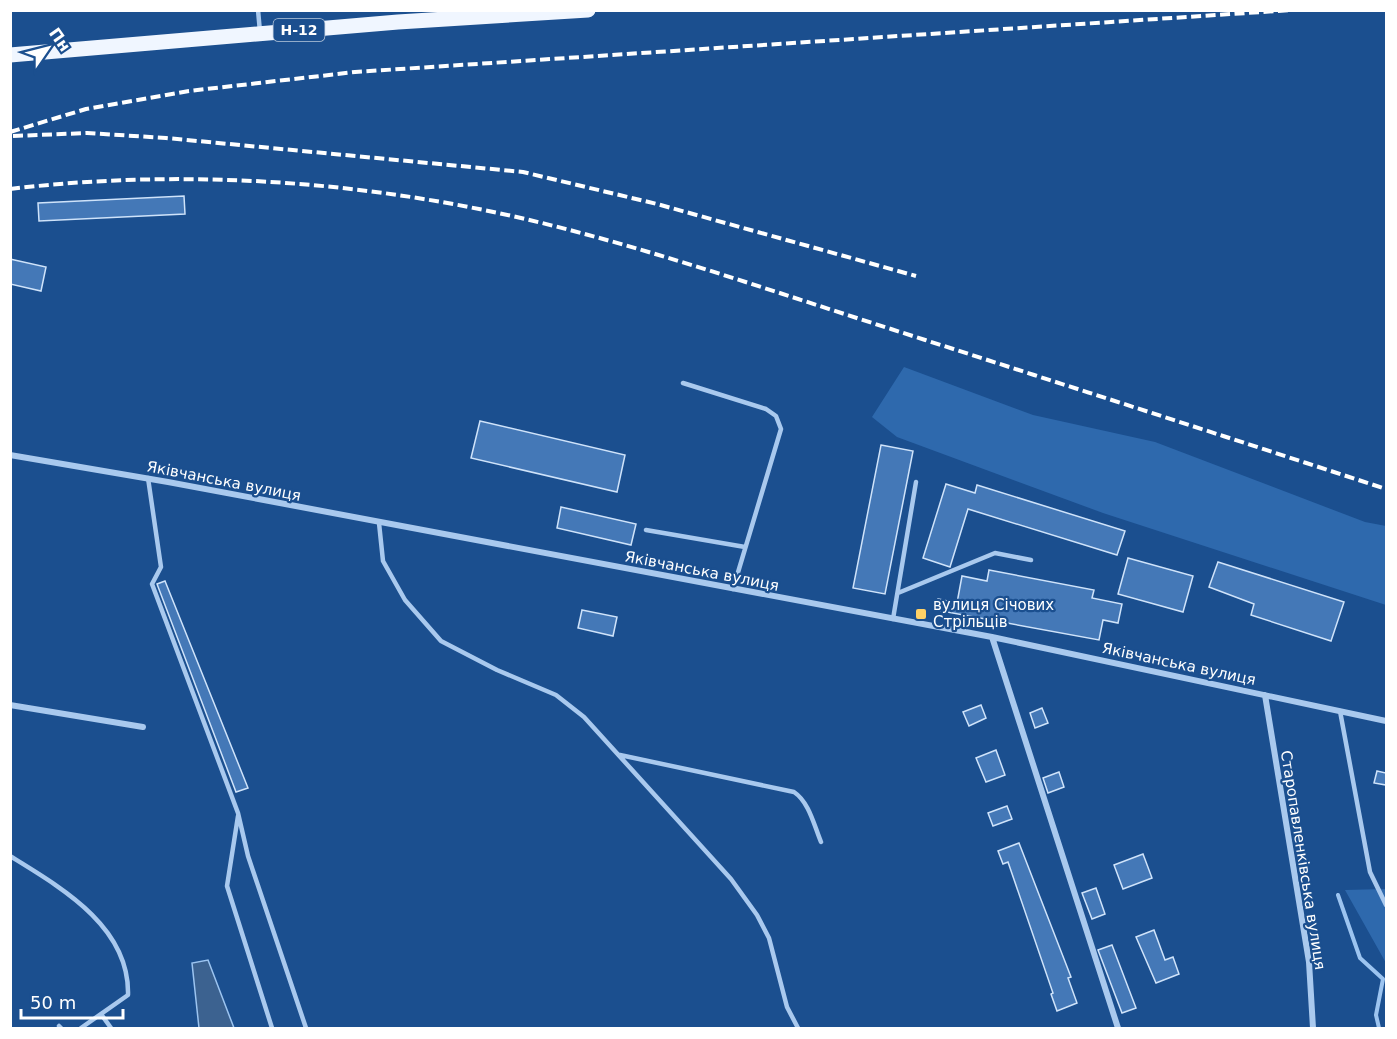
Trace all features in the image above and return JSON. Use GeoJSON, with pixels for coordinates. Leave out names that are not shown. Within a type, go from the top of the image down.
{"type":"FeatureCollection","features":[{"type":"Feature","properties":{"kind":"main road","name":"Н-12"},"geometry":{"type":"LineString","coordinates":[[10,55],[260,33],[588,10]]}},
{"type":"Feature","properties":{"kind":"street","name":"Яківчанська вулиця"},"geometry":{"type":"LineString","coordinates":[[10,455],[148,478],[992,638],[1386,721]]}},
{"type":"Feature","properties":{"kind":"street"},"geometry":{"type":"LineString","coordinates":[[992,638],[1118,1029]]}},
{"type":"Feature","properties":{"kind":"street","name":"Старопавленківська вулиця"},"geometry":{"type":"LineString","coordinates":[[1265,695],[1309,962],[1313,1029]]}},
{"type":"Feature","properties":{"kind":"street"},"geometry":{"type":"LineString","coordinates":[[10,705],[143,727]]}},
{"type":"Feature","properties":{"kind":"lane"},"geometry":{"type":"LineString","coordinates":[[258,10],[260,33]]}},
{"type":"Feature","properties":{"kind":"lane"},"geometry":{"type":"LineString","coordinates":[[683,383],[766,409],[776,416],[781,429],[733,589]]}},
{"type":"Feature","properties":{"kind":"lane"},"geometry":{"type":"LineString","coordinates":[[148,478],[161,567],[153,584],[238,813],[248,856],[306,1029]]}},
{"type":"Feature","properties":{"kind":"lane"},"geometry":{"type":"LineString","coordinates":[[893,619],[916,482]]}},
{"type":"Feature","properties":{"kind":"lane"},"geometry":{"type":"LineString","coordinates":[[379,523],[383,561],[405,600],[441,641],[497,670],[556,695],[584,717],[730,879],[757,915],[769,938],[786,1007],[798,1029]]}},
{"type":"Feature","properties":{"kind":"lane"},"geometry":{"type":"LineString","coordinates":[[646,530],[745,547]]}},
{"type":"Feature","properties":{"kind":"lane"},"geometry":{"type":"LineString","coordinates":[[898,593],[995,553],[1030,560]]}},
{"type":"Feature","properties":{"kind":"lane"},"geometry":{"type":"LineString","coordinates":[[1340,711],[1370,872],[1386,905]]}},
{"type":"Feature","properties":{"kind":"lane"},"geometry":{"type":"LineString","coordinates":[[620,755],[794,792],[805,804],[820,842]]}},
{"type":"Feature","properties":{"kind":"lane"},"geometry":{"type":"LineString","coordinates":[[238,813],[227,885],[272,1029]]}},
{"type":"Feature","properties":{"kind":"lane"},"geometry":{"type":"LineString","coordinates":[[10,856],[84,906],[112,938],[128,974],[128,995],[81,1029]]}},
{"type":"Feature","properties":{"kind":"lane"},"geometry":{"type":"LineString","coordinates":[[101,1014],[111,1029]]}},
{"type":"Feature","properties":{"kind":"shaded area"},"geometry":{"type":"Polygon","coordinates":[[[904,367],[1033,415],[1155,442],[1365,522],[1386,526],[1386,605],[1103,513],[897,437],[872,417],[904,367]]]}},
{"type":"Feature","properties":{"kind":"shaded area"},"geometry":{"type":"Polygon","coordinates":[[[1386,889],[1386,963],[1345,890],[1386,889]]]}},
{"type":"Feature","properties":{"kind":"shaded area"},"geometry":{"type":"Polygon","coordinates":[[[208,960],[234,1028],[199,1028],[192,963],[208,960]]]}},
{"type":"Feature","properties":{"kind":"building"},"geometry":{"type":"Polygon","coordinates":[[[184,196],[185,214],[39,221],[38,203],[184,196]]]}},
{"type":"Feature","properties":{"kind":"building"},"geometry":{"type":"Polygon","coordinates":[[[10,259],[46,267],[41,291],[10,284],[10,259]]]}},
{"type":"Feature","properties":{"kind":"building"},"geometry":{"type":"Polygon","coordinates":[[[480,421],[625,455],[617,492],[471,458],[480,421]]]}},
{"type":"Feature","properties":{"kind":"building"},"geometry":{"type":"Polygon","coordinates":[[[881,445],[913,451],[885,594],[853,588],[881,445]]]}},
{"type":"Feature","properties":{"kind":"building"},"geometry":{"type":"Polygon","coordinates":[[[946,484],[975,493],[977,485],[1125,531],[1117,555],[968,509],[950,567],[923,558],[946,484]]]}},
{"type":"Feature","properties":{"kind":"building"},"geometry":{"type":"Polygon","coordinates":[[[561,507],[636,524],[631,545],[557,528],[561,507]]]}},
{"type":"Feature","properties":{"kind":"building"},"geometry":{"type":"Polygon","coordinates":[[[1128,558],[1193,576],[1183,612],[1118,594],[1128,558]]]}},
{"type":"Feature","properties":{"kind":"building"},"geometry":{"type":"Polygon","coordinates":[[[1218,562],[1344,602],[1331,641],[1251,615],[1254,604],[1209,587],[1218,562]]]}},
{"type":"Feature","properties":{"kind":"building"},"geometry":{"type":"Polygon","coordinates":[[[989,570],[1094,590],[1092,598],[1122,604],[1118,623],[1103,620],[1099,640],[936,610],[938,599],[957,603],[962,576],[987,581],[989,570]]]}},
{"type":"Feature","properties":{"kind":"building"},"geometry":{"type":"Polygon","coordinates":[[[165,581],[248,788],[236,792],[157,584],[165,581]]]}},
{"type":"Feature","properties":{"kind":"building"},"geometry":{"type":"Polygon","coordinates":[[[582,610],[617,617],[613,636],[578,628],[582,610]]]}},
{"type":"Feature","properties":{"kind":"building"},"geometry":{"type":"Polygon","coordinates":[[[981,705],[986,718],[969,726],[963,712],[981,705]]]}},
{"type":"Feature","properties":{"kind":"building"},"geometry":{"type":"Polygon","coordinates":[[[1042,708],[1048,723],[1035,728],[1030,713],[1042,708]]]}},
{"type":"Feature","properties":{"kind":"building"},"geometry":{"type":"Polygon","coordinates":[[[996,750],[1005,775],[986,782],[976,758],[996,750]]]}},
{"type":"Feature","properties":{"kind":"building"},"geometry":{"type":"Polygon","coordinates":[[[1377,771],[1386,773],[1386,785],[1374,783],[1377,771]]]}},
{"type":"Feature","properties":{"kind":"building"},"geometry":{"type":"Polygon","coordinates":[[[1059,772],[1064,787],[1048,793],[1043,778],[1059,772]]]}},
{"type":"Feature","properties":{"kind":"building"},"geometry":{"type":"Polygon","coordinates":[[[1007,806],[1012,819],[993,826],[988,813],[1007,806]]]}},
{"type":"Feature","properties":{"kind":"building"},"geometry":{"type":"Polygon","coordinates":[[[1019,843],[1071,977],[1068,978],[1077,1003],[1057,1011],[1051,994],[1053,993],[1008,862],[1003,864],[998,851],[1019,843]]]}},
{"type":"Feature","properties":{"kind":"building"},"geometry":{"type":"Polygon","coordinates":[[[1143,854],[1152,878],[1123,889],[1114,865],[1143,854]]]}},
{"type":"Feature","properties":{"kind":"building"},"geometry":{"type":"Polygon","coordinates":[[[1096,888],[1105,914],[1092,919],[1082,893],[1096,888]]]}},
{"type":"Feature","properties":{"kind":"building"},"geometry":{"type":"Polygon","coordinates":[[[1154,930],[1165,960],[1173,957],[1179,974],[1156,983],[1136,937],[1154,930]]]}},
{"type":"Feature","properties":{"kind":"building"},"geometry":{"type":"Polygon","coordinates":[[[1112,945],[1136,1008],[1122,1013],[1098,950],[1112,945]]]}},
{"type":"Feature","properties":{"kind":"waterway"},"geometry":{"type":"LineString","coordinates":[[1338,895],[1360,958],[1383,979],[1376,1015],[1379,1028]]}},
{"type":"Feature","properties":{"kind":"railway"},"geometry":{"type":"LineString","coordinates":[[10,132],[86,109],[189,91],[355,72],[1292,10]]}},
{"type":"Feature","properties":{"kind":"railway"},"geometry":{"type":"LineString","coordinates":[[13,136],[87,133],[166,138],[523,172],[657,204],[916,276]]}},
{"type":"Feature","properties":{"kind":"railway"},"geometry":{"type":"LineString","coordinates":[[10,189],[143,180],[210,179],[278,182],[411,197],[542,223],[761,287],[1386,489]]}},
{"type":"Feature","properties":{"kind":"place","name":"вулиця Січових Стрільців"},"geometry":{"type":"Point","coordinates":[921,614]}}]}
